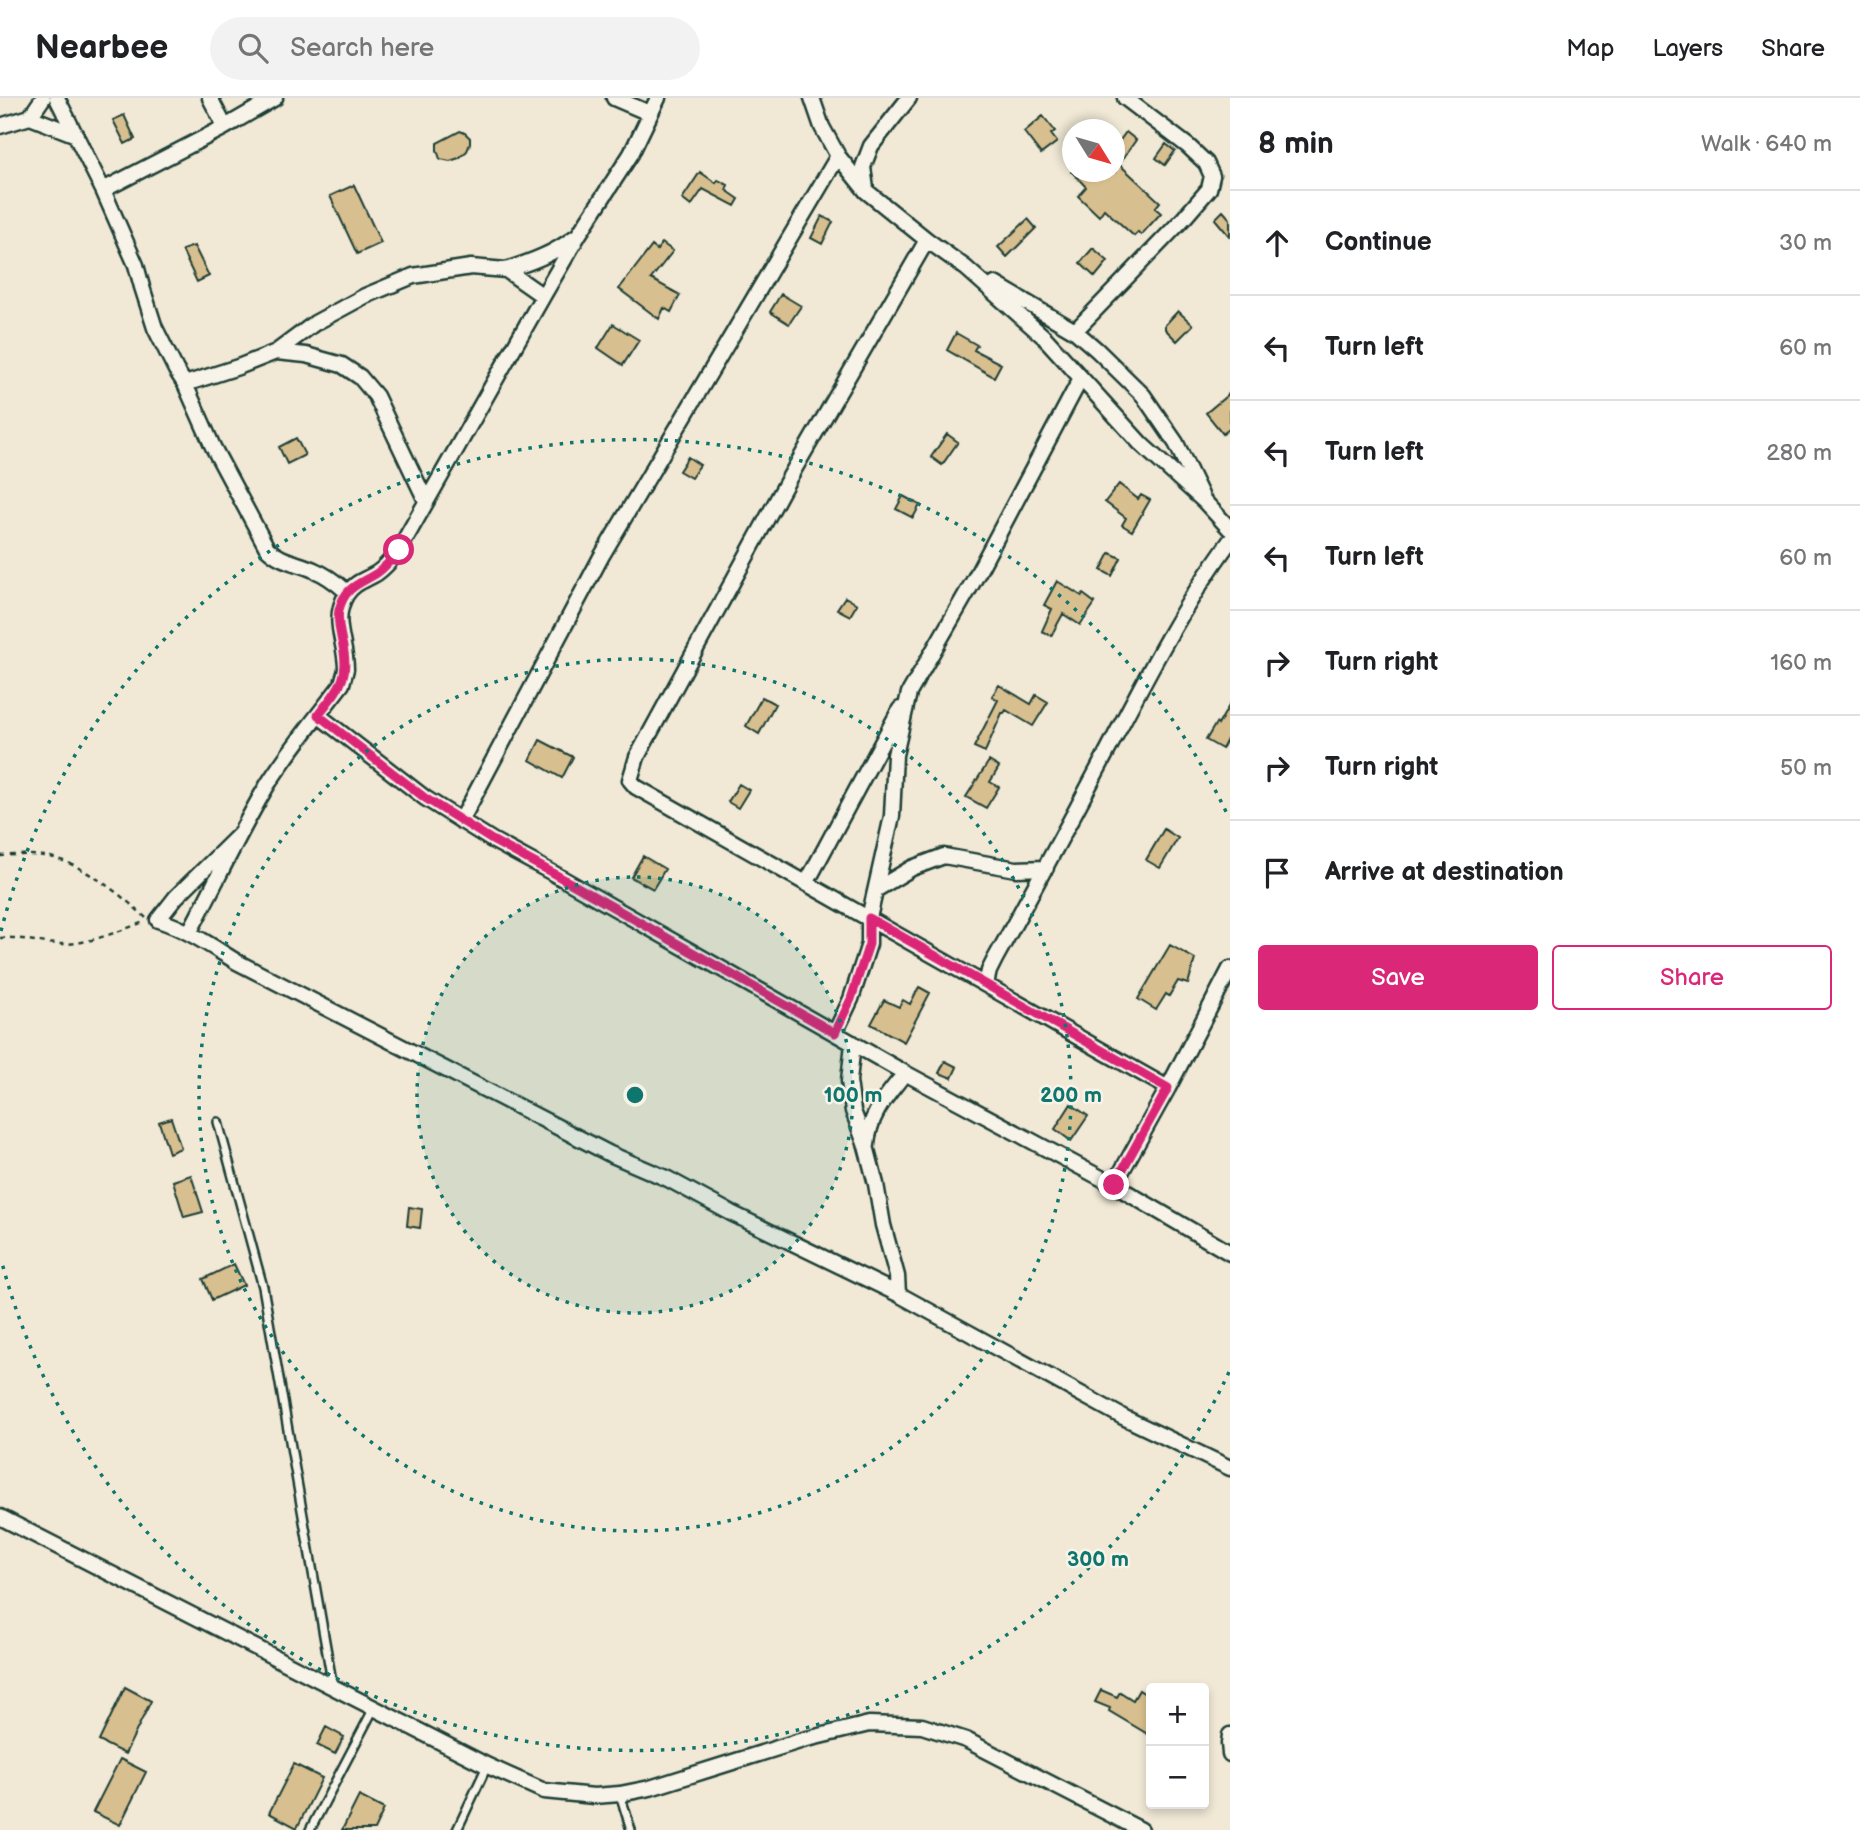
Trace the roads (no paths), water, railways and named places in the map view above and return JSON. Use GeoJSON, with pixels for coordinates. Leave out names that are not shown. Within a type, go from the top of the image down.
{"type":"FeatureCollection","features":[{"type":"Feature","properties":{"kind":"street"},"geometry":{"type":"LineString","coordinates":[[30,117],[43,98]]}},
{"type":"Feature","properties":{"kind":"street"},"geometry":{"type":"LineString","coordinates":[[57,98],[136,264],[155,328],[185,384],[213,447],[267,548],[276,557],[334,580],[347,592]]}},
{"type":"Feature","properties":{"kind":"street"},"geometry":{"type":"LineString","coordinates":[[209,98],[225,127]]}},
{"type":"Feature","properties":{"kind":"street"},"geometry":{"type":"LineString","coordinates":[[103,190],[275,98]]}},
{"type":"Feature","properties":{"kind":"street"},"geometry":{"type":"LineString","coordinates":[[614,98],[649,113]]}},
{"type":"Feature","properties":{"kind":"street"},"geometry":{"type":"LineString","coordinates":[[189,933],[268,785],[289,751],[342,684],[346,671],[339,610],[347,592],[390,562],[579,234],[631,154],[658,98]]}},
{"type":"Feature","properties":{"kind":"street"},"geometry":{"type":"LineString","coordinates":[[812,98],[822,127],[838,156],[866,191],[966,268],[1075,331],[1143,395],[1176,443],[1204,501]]}},
{"type":"Feature","properties":{"kind":"street"},"geometry":{"type":"LineString","coordinates":[[866,191],[863,167],[871,146],[910,98]]}},
{"type":"Feature","properties":{"kind":"street"},"geometry":{"type":"LineString","coordinates":[[1075,331],[1184,218],[1209,189],[1212,176],[1206,163],[1188,146],[1125,98]]}},
{"type":"Feature","properties":{"kind":"street"},"geometry":{"type":"LineString","coordinates":[[0,126],[30,117],[76,135]]}},
{"type":"Feature","properties":{"kind":"street"},"geometry":{"type":"LineString","coordinates":[[461,821],[601,557],[838,156]]}},
{"type":"Feature","properties":{"kind":"street"},"geometry":{"type":"LineString","coordinates":[[185,384],[276,352],[315,323],[365,296],[413,276],[471,267],[506,270],[558,250],[579,234]]}},
{"type":"Feature","properties":{"kind":"street"},"geometry":{"type":"LineString","coordinates":[[927,240],[788,480],[637,757],[630,776],[634,786],[1168,1088]]}},
{"type":"Feature","properties":{"kind":"street"},"geometry":{"type":"LineString","coordinates":[[966,268],[1044,337],[1141,444],[1204,501],[1230,529]]}},
{"type":"Feature","properties":{"kind":"street"},"geometry":{"type":"LineString","coordinates":[[506,270],[543,296]]}},
{"type":"Feature","properties":{"kind":"street"},"geometry":{"type":"LineString","coordinates":[[276,352],[306,355],[342,365],[360,377],[376,396],[426,501]]}},
{"type":"Feature","properties":{"kind":"street"},"geometry":{"type":"LineString","coordinates":[[807,883],[909,693],[973,582],[1081,377]]}},
{"type":"Feature","properties":{"kind":"street"},"geometry":{"type":"LineString","coordinates":[[986,984],[989,971],[1142,685],[1207,572],[1230,541]]}},
{"type":"Feature","properties":{"kind":"street"},"geometry":{"type":"LineString","coordinates":[[835,1033],[851,999],[869,944],[869,918],[892,816],[895,755],[909,693]]}},
{"type":"Feature","properties":{"kind":"street"},"geometry":{"type":"LineString","coordinates":[[318,715],[425,798],[492,840],[905,1073],[1114,1185],[1230,1253]]}},
{"type":"Feature","properties":{"kind":"street"},"geometry":{"type":"LineString","coordinates":[[240,834],[176,897],[158,920],[175,925],[237,962],[610,1154],[668,1179],[731,1213],[898,1294],[1123,1418],[1230,1468]]}},
{"type":"Feature","properties":{"kind":"street"},"geometry":{"type":"LineString","coordinates":[[877,889],[912,868],[944,856],[1016,869],[1046,868]]}},
{"type":"Feature","properties":{"kind":"street"},"geometry":{"type":"LineString","coordinates":[[1114,1185],[1230,969]]}},
{"type":"Feature","properties":{"kind":"street"},"geometry":{"type":"LineString","coordinates":[[853,1043],[849,1081],[853,1111],[876,1184],[883,1225],[897,1276],[898,1294]]}},
{"type":"Feature","properties":{"kind":"street"},"geometry":{"type":"LineString","coordinates":[[866,1146],[868,1128],[874,1116],[905,1073]]}},
{"type":"Feature","properties":{"kind":"street"},"geometry":{"type":"LineString","coordinates":[[0,1517],[374,1709],[544,1791],[594,1797],[620,1794],[650,1788],[803,1740],[869,1724],[922,1726],[966,1740],[1132,1828]]}},
{"type":"Feature","properties":{"kind":"street"},"geometry":{"type":"LineString","coordinates":[[1230,1735],[1230,1754]]}},
{"type":"Feature","properties":{"kind":"lane"},"geometry":{"type":"LineString","coordinates":[[218,1122],[263,1287],[333,1688]]}},
{"type":"Feature","properties":{"kind":"lane"},"geometry":{"type":"LineString","coordinates":[[310,1830],[374,1709]]}},
{"type":"Feature","properties":{"kind":"lane"},"geometry":{"type":"LineString","coordinates":[[457,1830],[488,1766]]}},
{"type":"Feature","properties":{"kind":"lane"},"geometry":{"type":"LineString","coordinates":[[620,1794],[631,1830]]}}]}
